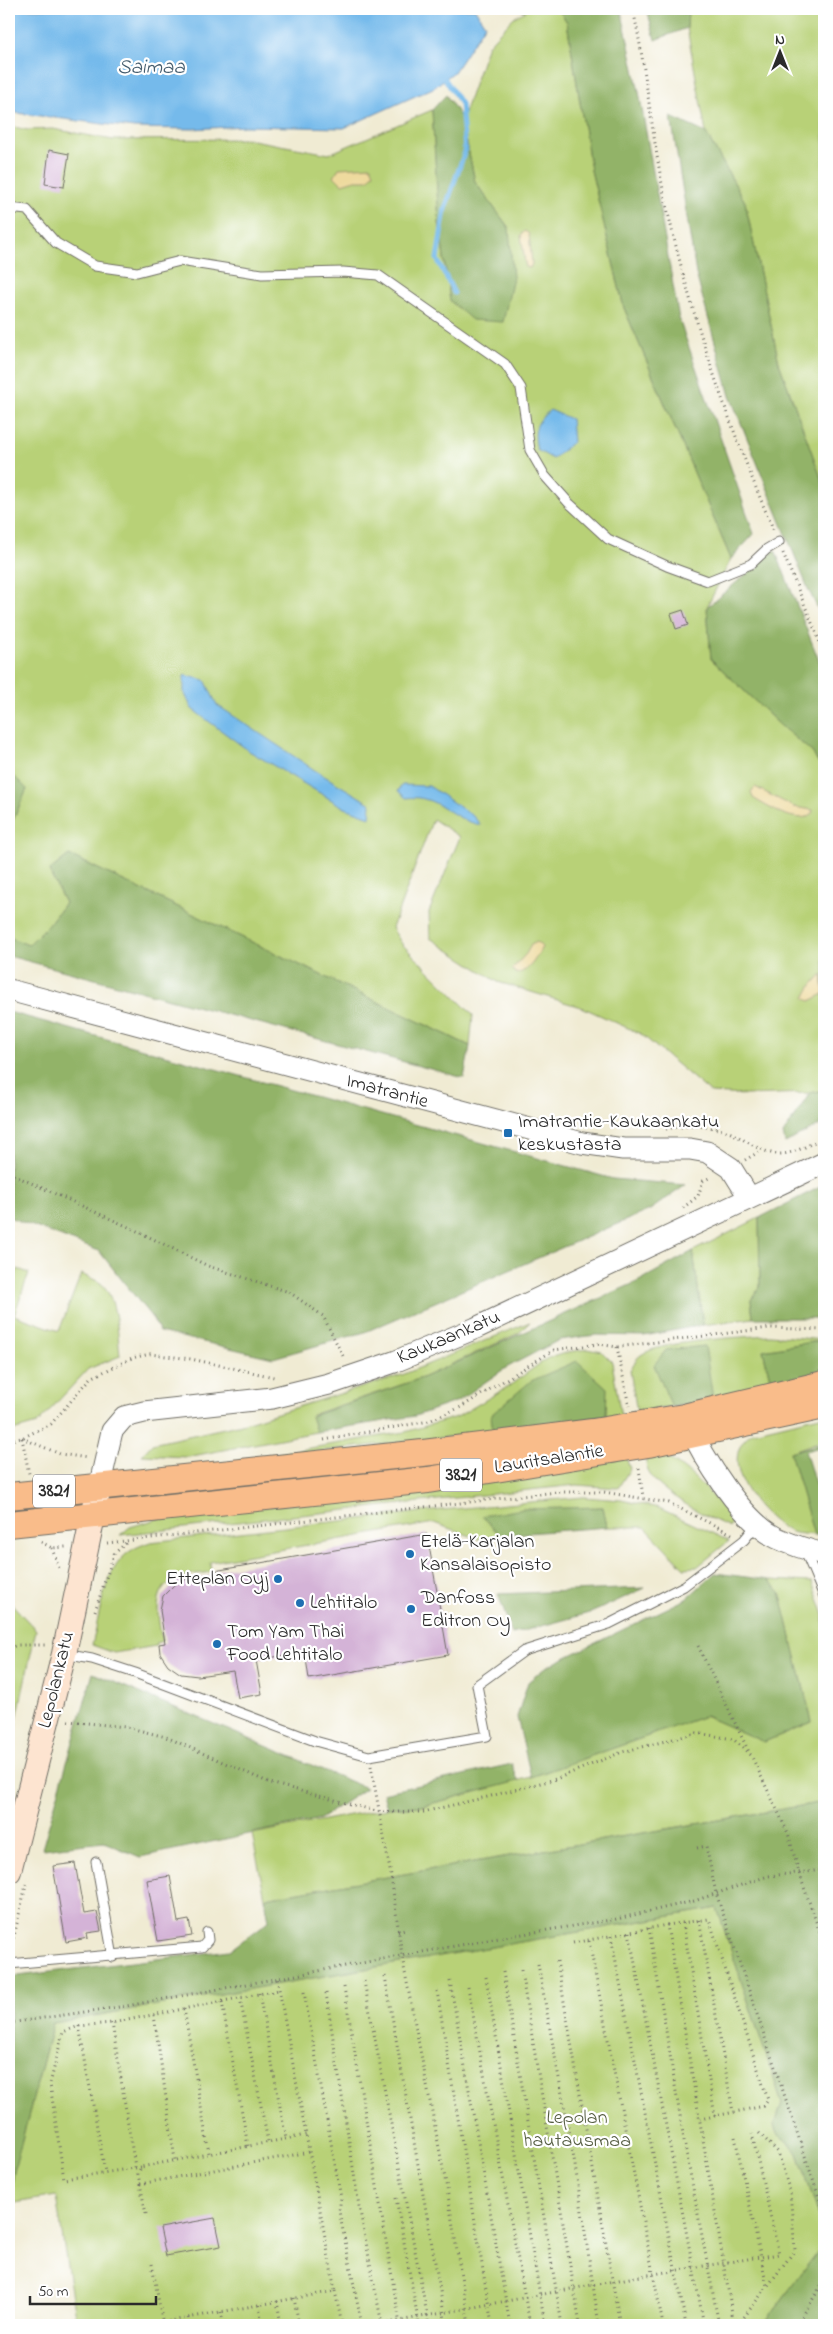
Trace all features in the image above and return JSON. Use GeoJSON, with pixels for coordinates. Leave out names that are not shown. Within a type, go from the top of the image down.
{"type":"FeatureCollection","features":[{"type":"Feature","properties":{"kind":"main road","name":"Lauritsalantie"},"geometry":{"type":"LineString","coordinates":[[93,1516],[428,1480],[648,1444],[688,1425],[824,1384]]}},
{"type":"Feature","properties":{"kind":"main road","name":"Lauritsalantie"},"geometry":{"type":"LineString","coordinates":[[99,1488],[688,1425],[824,1406]]}},
{"type":"Feature","properties":{"kind":"main road","name":"3821"},"geometry":{"type":"LineString","coordinates":[[9,1496],[99,1488]]}},
{"type":"Feature","properties":{"kind":"main road","name":"Lepolankatu"},"geometry":{"type":"LineString","coordinates":[[9,1871],[14,1829],[48,1717],[55,1650],[88,1546],[99,1488]]}},
{"type":"Feature","properties":{"kind":"main road","name":"3821"},"geometry":{"type":"LineString","coordinates":[[9,1524],[93,1516]]}},
{"type":"Feature","properties":{"kind":"street","name":"Imatrantie"},"geometry":{"type":"LineString","coordinates":[[9,990],[582,1143],[623,1149],[690,1149],[707,1152],[723,1160],[731,1168],[750,1197]]}},
{"type":"Feature","properties":{"kind":"street","name":"Kaukaankatu"},"geometry":{"type":"LineString","coordinates":[[99,1488],[112,1431],[124,1417],[144,1412],[272,1398],[329,1384],[394,1362],[485,1324],[824,1163]]}},
{"type":"Feature","properties":{"kind":"street"},"geometry":{"type":"LineString","coordinates":[[688,1425],[716,1475],[744,1511],[776,1538],[804,1549],[824,1554]]}},
{"type":"Feature","properties":{"kind":"lane"},"geometry":{"type":"LineString","coordinates":[[9,208],[27,210],[56,242],[95,266],[137,272],[180,261],[262,274],[344,272],[378,276],[505,364],[521,388],[530,450],[545,476],[568,503],[608,539],[666,566],[708,581],[750,564],[767,548],[779,542]]}},
{"type":"Feature","properties":{"kind":"lane"},"geometry":{"type":"LineString","coordinates":[[55,1650],[92,1659],[135,1673],[315,1741],[369,1756],[487,1736],[477,1685],[524,1651],[609,1624],[684,1586],[744,1540],[758,1523]]}},
{"type":"Feature","properties":{"kind":"lane"},"geometry":{"type":"LineString","coordinates":[[804,1549],[824,1596]]}},
{"type":"Feature","properties":{"kind":"lane"},"geometry":{"type":"LineString","coordinates":[[96,1862],[114,1957]]}},
{"type":"Feature","properties":{"kind":"lane"},"geometry":{"type":"LineString","coordinates":[[9,1964],[114,1957],[202,1947],[208,1940],[207,1932]]}},
{"type":"Feature","properties":{"kind":"path"},"geometry":{"type":"LineString","coordinates":[[633,9],[645,62],[663,188],[695,316],[741,455],[824,652]]}},
{"type":"Feature","properties":{"kind":"path"},"geometry":{"type":"LineString","coordinates":[[674,1213],[698,1196],[703,1181],[731,1168],[762,1150],[777,1154],[796,1151],[824,1137]]}},
{"type":"Feature","properties":{"kind":"path"},"geometry":{"type":"LineString","coordinates":[[9,1173],[125,1225],[208,1266],[289,1292],[323,1316],[344,1358]]}},
{"type":"Feature","properties":{"kind":"path"},"geometry":{"type":"LineString","coordinates":[[317,1441],[429,1421],[461,1407],[554,1350],[598,1344],[617,1347],[769,1328],[824,1330]]}},
{"type":"Feature","properties":{"kind":"path"},"geometry":{"type":"LineString","coordinates":[[617,1347],[630,1410]]}},
{"type":"Feature","properties":{"kind":"path"},"geometry":{"type":"LineString","coordinates":[[9,1431],[10,1440],[22,1438],[51,1424],[91,1378],[132,1358],[150,1354],[191,1360],[272,1377],[281,1375]]}},
{"type":"Feature","properties":{"kind":"path"},"geometry":{"type":"LineString","coordinates":[[335,1361],[351,1356]]}},
{"type":"Feature","properties":{"kind":"path"},"geometry":{"type":"LineString","coordinates":[[22,1438],[60,1454],[105,1460]]}},
{"type":"Feature","properties":{"kind":"path"},"geometry":{"type":"LineString","coordinates":[[638,1468],[642,1497]]}},
{"type":"Feature","properties":{"kind":"path"},"geometry":{"type":"LineString","coordinates":[[39,1541],[52,1548],[88,1546],[557,1492],[604,1492],[642,1497],[682,1509],[744,1540]]}},
{"type":"Feature","properties":{"kind":"path"},"geometry":{"type":"LineString","coordinates":[[9,1648],[18,1645],[55,1650]]}},
{"type":"Feature","properties":{"kind":"path"},"geometry":{"type":"LineString","coordinates":[[698,1646],[788,1834],[799,1873],[824,1944]]}},
{"type":"Feature","properties":{"kind":"path"},"geometry":{"type":"LineString","coordinates":[[48,1717],[126,1728],[166,1737],[270,1783],[380,1812],[423,1812],[496,1794],[556,1779],[622,1752],[697,1733],[733,1739],[751,1755]]}},
{"type":"Feature","properties":{"kind":"path"},"geometry":{"type":"LineString","coordinates":[[369,1756],[380,1812],[402,1956],[447,2189],[469,2325]]}},
{"type":"Feature","properties":{"kind":"path"},"geometry":{"type":"LineString","coordinates":[[697,1848],[706,1846],[716,1893],[824,2212]]}},
{"type":"Feature","properties":{"kind":"path"},"geometry":{"type":"LineString","coordinates":[[9,2023],[126,2006],[617,1919],[716,1893],[768,1876],[824,1870]]}},
{"type":"Feature","properties":{"kind":"path"},"geometry":{"type":"LineString","coordinates":[[573,1943],[649,1928],[709,1919],[768,2100],[764,2106],[700,2119]]}},
{"type":"Feature","properties":{"kind":"path"},"geometry":{"type":"LineString","coordinates":[[699,1920],[733,2112]]}},
{"type":"Feature","properties":{"kind":"path"},"geometry":{"type":"LineString","coordinates":[[684,1923],[715,2116]]}},
{"type":"Feature","properties":{"kind":"path"},"geometry":{"type":"LineString","coordinates":[[667,1925],[736,2325]]}},
{"type":"Feature","properties":{"kind":"path"},"geometry":{"type":"LineString","coordinates":[[649,1928],[719,2325]]}},
{"type":"Feature","properties":{"kind":"path"},"geometry":{"type":"LineString","coordinates":[[398,1931],[405,1929]]}},
{"type":"Feature","properties":{"kind":"path"},"geometry":{"type":"LineString","coordinates":[[629,1932],[704,2325]]}},
{"type":"Feature","properties":{"kind":"path"},"geometry":{"type":"LineString","coordinates":[[611,1936],[677,2270],[686,2325]]}},
{"type":"Feature","properties":{"kind":"path"},"geometry":{"type":"LineString","coordinates":[[589,1941],[663,2325]]}},
{"type":"Feature","properties":{"kind":"path"},"geometry":{"type":"LineString","coordinates":[[557,1961],[620,2325]]}},
{"type":"Feature","properties":{"kind":"path"},"geometry":{"type":"LineString","coordinates":[[538,1964],[575,2165],[599,2325]]}},
{"type":"Feature","properties":{"kind":"path"},"geometry":{"type":"LineString","coordinates":[[521,1970],[580,2325]]}},
{"type":"Feature","properties":{"kind":"path"},"geometry":{"type":"LineString","coordinates":[[503,1972],[562,2325]]}},
{"type":"Feature","properties":{"kind":"path"},"geometry":{"type":"LineString","coordinates":[[385,1976],[446,2325]]}},
{"type":"Feature","properties":{"kind":"path"},"geometry":{"type":"LineString","coordinates":[[486,1977],[545,2325]]}},
{"type":"Feature","properties":{"kind":"path"},"geometry":{"type":"LineString","coordinates":[[277,1978],[342,2325]]}},
{"type":"Feature","properties":{"kind":"path"},"geometry":{"type":"LineString","coordinates":[[364,1981],[429,2325]]}},
{"type":"Feature","properties":{"kind":"path"},"geometry":{"type":"LineString","coordinates":[[450,1981],[510,2325]]}},
{"type":"Feature","properties":{"kind":"path"},"geometry":{"type":"LineString","coordinates":[[344,1987],[400,2323]]}},
{"type":"Feature","properties":{"kind":"path"},"geometry":{"type":"LineString","coordinates":[[468,1987],[530,2325]]}},
{"type":"Feature","properties":{"kind":"path"},"geometry":{"type":"LineString","coordinates":[[279,1990],[154,2015],[79,2026],[63,2032],[50,2084],[64,2180],[306,2135]]}},
{"type":"Feature","properties":{"kind":"path"},"geometry":{"type":"LineString","coordinates":[[437,1991],[492,2325]]}},
{"type":"Feature","properties":{"kind":"path"},"geometry":{"type":"LineString","coordinates":[[304,1992],[341,2198],[339,2211],[362,2325]]}},
{"type":"Feature","properties":{"kind":"path"},"geometry":{"type":"LineString","coordinates":[[326,1993],[359,2206],[381,2325],[400,2323],[417,2317],[540,2294],[779,2254],[752,2134]]}},
{"type":"Feature","properties":{"kind":"path"},"geometry":{"type":"LineString","coordinates":[[260,1994],[286,2139]]}},
{"type":"Feature","properties":{"kind":"path"},"geometry":{"type":"LineString","coordinates":[[240,1998],[268,2142]]}},
{"type":"Feature","properties":{"kind":"path"},"geometry":{"type":"LineString","coordinates":[[222,2002],[248,2146]]}},
{"type":"Feature","properties":{"kind":"path"},"geometry":{"type":"LineString","coordinates":[[184,2009],[210,2153]]}},
{"type":"Feature","properties":{"kind":"path"},"geometry":{"type":"LineString","coordinates":[[154,2015],[175,2160]]}},
{"type":"Feature","properties":{"kind":"path"},"geometry":{"type":"LineString","coordinates":[[112,2022],[136,2167]]}},
{"type":"Feature","properties":{"kind":"path"},"geometry":{"type":"LineString","coordinates":[[79,2026],[105,2172]]}},
{"type":"Feature","properties":{"kind":"path"},"geometry":{"type":"LineString","coordinates":[[736,2325],[795,2250],[790,2192],[778,2152],[759,2133]]}},
{"type":"Feature","properties":{"kind":"path"},"geometry":{"type":"LineString","coordinates":[[735,2137],[767,2286]]}},
{"type":"Feature","properties":{"kind":"path"},"geometry":{"type":"LineString","coordinates":[[140,2184],[309,2152]]}},
{"type":"Feature","properties":{"kind":"path"},"geometry":{"type":"LineString","coordinates":[[141,2166],[138,2174],[146,2214]]}},
{"type":"Feature","properties":{"kind":"path"},"geometry":{"type":"LineString","coordinates":[[396,2198],[419,2325]]}},
{"type":"Feature","properties":{"kind":"path"},"geometry":{"type":"LineString","coordinates":[[152,2264],[163,2324]]}},
{"type":"Feature","properties":{"kind":"path"},"geometry":{"type":"LineString","coordinates":[[797,2325],[824,2280]]}},
{"type":"Feature","properties":{"kind":"path"},"geometry":{"type":"LineString","coordinates":[[149,2325],[163,2324],[335,2291]]}},
{"type":"Feature","properties":{"kind":"path"},"geometry":{"type":"LineString","coordinates":[[294,2298],[299,2325]]}},
{"type":"Feature","properties":{"kind":"path"},"geometry":{"type":"LineString","coordinates":[[277,2302],[281,2325]]}},
{"type":"Feature","properties":{"kind":"path"},"geometry":{"type":"LineString","coordinates":[[259,2305],[262,2325]]}},
{"type":"Feature","properties":{"kind":"path"},"geometry":{"type":"LineString","coordinates":[[221,2312],[224,2325]]}},
{"type":"Feature","properties":{"kind":"path"},"geometry":{"type":"LineString","coordinates":[[188,2318],[190,2325]]}},
{"type":"Feature","properties":{"kind":"green space"},"geometry":{"type":"Polygon","coordinates":[[[515,9],[558,9],[567,22],[591,170],[624,308],[731,559],[707,607],[711,659],[781,726],[812,752],[824,771],[824,1090],[810,1093],[745,1095],[711,1093],[641,1034],[584,1008],[498,982],[430,938],[429,912],[460,837],[433,819],[392,928],[402,944],[473,1015],[470,1046],[69,855],[49,871],[65,903],[48,925],[28,945],[9,937],[9,829],[27,789],[9,771],[9,126],[28,130],[53,129],[113,140],[247,139],[329,154],[432,110],[439,222],[450,301],[509,228],[475,182],[462,119],[488,45],[514,17],[526,11],[515,9]]]}},
{"type":"Feature","properties":{"kind":"green space"},"geometry":{"type":"Polygon","coordinates":[[[558,9],[621,9],[639,92],[679,319],[754,534],[731,559],[624,308],[591,170],[567,22],[558,9]]]}},
{"type":"Feature","properties":{"kind":"green space"},"geometry":{"type":"Polygon","coordinates":[[[647,9],[688,9],[687,28],[655,40],[647,9]]]}},
{"type":"Feature","properties":{"kind":"green space"},"geometry":{"type":"Polygon","coordinates":[[[688,9],[824,9],[824,486],[779,363],[745,202],[706,133],[687,28],[688,9]]]}},
{"type":"Feature","properties":{"kind":"green space"},"geometry":{"type":"Polygon","coordinates":[[[446,95],[462,119],[475,182],[509,228],[513,278],[503,322],[472,320],[450,301],[439,222],[432,110],[446,95]]]}},
{"type":"Feature","properties":{"kind":"green space"},"geometry":{"type":"Polygon","coordinates":[[[671,117],[706,133],[745,202],[779,363],[824,486],[824,621],[809,591],[730,396],[696,274],[671,117]]]}},
{"type":"Feature","properties":{"kind":"green space"},"geometry":{"type":"Polygon","coordinates":[[[775,550],[824,673],[824,771],[812,752],[781,726],[711,659],[707,607],[775,550]]]}},
{"type":"Feature","properties":{"kind":"green space"},"geometry":{"type":"Polygon","coordinates":[[[9,771],[27,789],[9,829],[9,771]]]}},
{"type":"Feature","properties":{"kind":"green space"},"geometry":{"type":"Polygon","coordinates":[[[69,855],[470,1046],[464,1078],[9,956],[9,937],[28,945],[48,925],[65,903],[49,871],[69,855]]]}},
{"type":"Feature","properties":{"kind":"green space"},"geometry":{"type":"Polygon","coordinates":[[[9,1012],[613,1179],[686,1185],[650,1210],[365,1332],[273,1358],[160,1332],[153,1319],[99,1251],[9,1217],[9,1012]]]}},
{"type":"Feature","properties":{"kind":"green space"},"geometry":{"type":"Polygon","coordinates":[[[824,1090],[824,1123],[785,1143],[783,1134],[810,1093],[824,1090]]]}},
{"type":"Feature","properties":{"kind":"green space"},"geometry":{"type":"Polygon","coordinates":[[[824,1185],[824,1318],[753,1318],[751,1300],[760,1287],[759,1218],[824,1185]]]}},
{"type":"Feature","properties":{"kind":"green space"},"geometry":{"type":"Polygon","coordinates":[[[759,1218],[760,1287],[751,1300],[753,1318],[703,1325],[693,1251],[759,1218]]]}},
{"type":"Feature","properties":{"kind":"green space"},"geometry":{"type":"Polygon","coordinates":[[[693,1251],[703,1325],[644,1336],[596,1335],[559,1340],[504,1369],[458,1401],[415,1416],[316,1432],[311,1416],[422,1378],[639,1281],[693,1251]]]}},
{"type":"Feature","properties":{"kind":"green space"},"geometry":{"type":"Polygon","coordinates":[[[18,1269],[29,1273],[14,1315],[59,1331],[81,1274],[99,1282],[110,1296],[113,1305],[120,1356],[88,1369],[37,1424],[9,1432],[9,1293],[18,1269]]]}},
{"type":"Feature","properties":{"kind":"green space"},"geometry":{"type":"Polygon","coordinates":[[[530,1322],[519,1333],[422,1378],[311,1415],[316,1432],[187,1457],[142,1455],[152,1444],[238,1425],[402,1375],[530,1322]]]}},
{"type":"Feature","properties":{"kind":"green space"},"geometry":{"type":"Polygon","coordinates":[[[770,1335],[824,1340],[763,1350],[772,1387],[637,1413],[630,1370],[641,1355],[665,1346],[683,1343],[770,1335]]]}},
{"type":"Feature","properties":{"kind":"green space"},"geometry":{"type":"Polygon","coordinates":[[[824,1340],[824,1375],[772,1387],[763,1350],[824,1340]]]}},
{"type":"Feature","properties":{"kind":"green space"},"geometry":{"type":"Polygon","coordinates":[[[705,1346],[713,1399],[672,1407],[654,1365],[666,1350],[705,1346]]]}},
{"type":"Feature","properties":{"kind":"green space"},"geometry":{"type":"Polygon","coordinates":[[[588,1349],[602,1352],[612,1362],[621,1417],[607,1419],[606,1416],[493,1432],[239,1460],[405,1432],[457,1417],[509,1386],[546,1359],[568,1352],[588,1349]]]}},
{"type":"Feature","properties":{"kind":"green space"},"geometry":{"type":"Polygon","coordinates":[[[577,1361],[607,1388],[606,1416],[493,1432],[491,1415],[531,1381],[577,1361]]]}},
{"type":"Feature","properties":{"kind":"green space"},"geometry":{"type":"Polygon","coordinates":[[[824,1415],[824,1440],[790,1452],[814,1535],[791,1532],[766,1514],[755,1501],[745,1487],[739,1472],[737,1457],[742,1443],[753,1432],[824,1415]]]}},
{"type":"Feature","properties":{"kind":"green space"},"geometry":{"type":"Polygon","coordinates":[[[824,1443],[824,1446],[805,1451],[824,1512],[824,1536],[814,1535],[790,1452],[824,1443]]]}},
{"type":"Feature","properties":{"kind":"green space"},"geometry":{"type":"Polygon","coordinates":[[[656,1453],[668,1458],[698,1482],[734,1519],[730,1527],[676,1498],[657,1483],[648,1471],[645,1454],[656,1453]]]}},
{"type":"Feature","properties":{"kind":"green space"},"geometry":{"type":"Polygon","coordinates":[[[626,1457],[630,1469],[618,1488],[577,1485],[120,1535],[130,1527],[157,1519],[539,1476],[626,1457]]]}},
{"type":"Feature","properties":{"kind":"green space"},"geometry":{"type":"Polygon","coordinates":[[[584,1497],[621,1500],[659,1508],[729,1541],[697,1567],[684,1568],[645,1527],[607,1527],[603,1507],[483,1516],[500,1535],[479,1539],[434,1523],[210,1562],[211,1572],[180,1577],[162,1590],[159,1598],[158,1615],[162,1641],[156,1643],[156,1646],[114,1653],[92,1645],[104,1594],[113,1570],[129,1552],[136,1547],[150,1542],[421,1512],[584,1497]]]}},
{"type":"Feature","properties":{"kind":"green space"},"geometry":{"type":"Polygon","coordinates":[[[603,1507],[607,1527],[500,1535],[482,1516],[523,1509],[603,1507]]]}},
{"type":"Feature","properties":{"kind":"green space"},"geometry":{"type":"Polygon","coordinates":[[[715,1573],[769,1580],[780,1592],[812,1722],[764,1742],[705,1716],[531,1777],[517,1717],[528,1682],[546,1667],[686,1599],[715,1573]]]}},
{"type":"Feature","properties":{"kind":"green space"},"geometry":{"type":"Polygon","coordinates":[[[769,1580],[812,1582],[824,1615],[824,1802],[265,1898],[252,1834],[387,1808],[422,1806],[531,1777],[705,1716],[764,1742],[812,1722],[780,1592],[769,1580]]]}},
{"type":"Feature","properties":{"kind":"green space"},"geometry":{"type":"Polygon","coordinates":[[[645,1588],[593,1612],[512,1634],[498,1594],[645,1588]]]}},
{"type":"Feature","properties":{"kind":"green space"},"geometry":{"type":"Polygon","coordinates":[[[9,1601],[36,1630],[12,1741],[9,1742],[9,1601]]]}},
{"type":"Feature","properties":{"kind":"green space"},"geometry":{"type":"Polygon","coordinates":[[[93,1673],[366,1788],[320,1819],[140,1857],[104,1842],[42,1849],[93,1673]]]}},
{"type":"Feature","properties":{"kind":"green space"},"geometry":{"type":"Polygon","coordinates":[[[512,1764],[518,1781],[422,1806],[387,1808],[383,1793],[512,1764]]]}},
{"type":"Feature","properties":{"kind":"green space"},"geometry":{"type":"Polygon","coordinates":[[[824,1802],[824,2231],[798,2153],[778,2134],[775,2125],[782,2103],[717,1908],[53,2023],[15,2166],[9,2198],[10,1977],[230,1950],[269,1921],[265,1898],[824,1802]]]}},
{"type":"Feature","properties":{"kind":"green space","name":"Lepolan hautausmaa"},"geometry":{"type":"Polygon","coordinates":[[[717,1908],[782,2103],[775,2125],[778,2134],[798,2153],[824,2231],[824,2243],[763,2325],[65,2325],[76,2323],[56,2196],[9,2204],[15,2166],[53,2023],[717,1908]]]}},
{"type":"Feature","properties":{"kind":"green space"},"geometry":{"type":"Polygon","coordinates":[[[824,2243],[824,2325],[763,2325],[824,2243]]]}},
{"type":"Feature","properties":{"kind":"sand"},"geometry":{"type":"Polygon","coordinates":[[[371,166],[374,173],[368,180],[355,180],[342,184],[334,176],[339,168],[371,166]]]}},
{"type":"Feature","properties":{"kind":"sand"},"geometry":{"type":"Polygon","coordinates":[[[525,231],[529,234],[532,264],[530,268],[526,267],[521,235],[525,231]]]}},
{"type":"Feature","properties":{"kind":"sand"},"geometry":{"type":"Polygon","coordinates":[[[755,787],[794,807],[813,810],[812,814],[799,818],[782,814],[753,798],[751,792],[755,787]]]}},
{"type":"Feature","properties":{"kind":"sand"},"geometry":{"type":"Polygon","coordinates":[[[537,942],[542,947],[535,960],[526,970],[517,974],[512,969],[526,954],[531,945],[537,942]]]}},
{"type":"Feature","properties":{"kind":"sand"},"geometry":{"type":"Polygon","coordinates":[[[822,974],[824,994],[810,1001],[805,998],[812,985],[822,974]]]}},
{"type":"Feature","properties":{"kind":"water","name":"Saimaa"},"geometry":{"type":"Polygon","coordinates":[[[9,9],[475,9],[485,25],[454,72],[433,88],[344,128],[245,126],[192,129],[134,128],[9,112],[9,9]]]}},
{"type":"Feature","properties":{"kind":"water"},"geometry":{"type":"Polygon","coordinates":[[[550,410],[571,419],[573,442],[553,459],[537,450],[535,437],[538,423],[550,410]]]}},
{"type":"Feature","properties":{"kind":"water"},"geometry":{"type":"Polygon","coordinates":[[[184,675],[205,680],[217,705],[316,771],[371,804],[370,817],[345,808],[249,751],[192,709],[184,692],[184,675]]]}},
{"type":"Feature","properties":{"kind":"water"},"geometry":{"type":"Polygon","coordinates":[[[402,785],[429,786],[473,816],[481,825],[461,818],[436,803],[417,798],[406,798],[398,791],[402,785]]]}},
{"type":"Feature","properties":{"kind":"building"},"geometry":{"type":"Polygon","coordinates":[[[49,150],[69,154],[64,187],[45,184],[49,150]]]}},
{"type":"Feature","properties":{"kind":"building"},"geometry":{"type":"Polygon","coordinates":[[[683,610],[688,625],[676,629],[671,614],[683,610]]]}},
{"type":"Feature","properties":{"kind":"building","name":"Lehtitalo"},"geometry":{"type":"Polygon","coordinates":[[[427,1534],[448,1655],[309,1679],[305,1652],[256,1660],[262,1694],[238,1698],[233,1671],[198,1676],[181,1674],[168,1665],[160,1653],[159,1644],[165,1643],[160,1610],[163,1596],[178,1581],[215,1575],[214,1571],[427,1534]]]}},
{"type":"Feature","properties":{"kind":"building"},"geometry":{"type":"Polygon","coordinates":[[[75,1863],[84,1914],[97,1912],[101,1931],[87,1933],[88,1938],[66,1942],[53,1866],[75,1863]]]}},
{"type":"Feature","properties":{"kind":"building"},"geometry":{"type":"Polygon","coordinates":[[[170,1876],[178,1922],[189,1920],[192,1936],[158,1941],[147,1880],[170,1876]]]}},
{"type":"Feature","properties":{"kind":"building"},"geometry":{"type":"Polygon","coordinates":[[[215,2218],[221,2246],[166,2256],[160,2228],[215,2218]]]}},
{"type":"Feature","properties":{"kind":"waterway"},"geometry":{"type":"LineString","coordinates":[[445,79],[461,104],[465,151],[445,209],[437,259],[454,293]]}},
{"type":"Feature","properties":{"kind":"place","name":"Imatrantie-Kaukaankatu keskustasta"},"geometry":{"type":"Point","coordinates":[508,1133]}},
{"type":"Feature","properties":{"kind":"place","name":"Etelä-Karjalan Kansalaisopisto"},"geometry":{"type":"Point","coordinates":[410,1554]}},
{"type":"Feature","properties":{"kind":"place","name":"Etteplan Oyj"},"geometry":{"type":"Point","coordinates":[278,1579]}},
{"type":"Feature","properties":{"kind":"place","name":"Lehtitalo"},"geometry":{"type":"Point","coordinates":[300,1603]}},
{"type":"Feature","properties":{"kind":"place","name":"Danfoss Editron Oy"},"geometry":{"type":"Point","coordinates":[411,1609]}},
{"type":"Feature","properties":{"kind":"place","name":"Tom Yam Thai Food Lehtitalo"},"geometry":{"type":"Point","coordinates":[217,1644]}}]}
